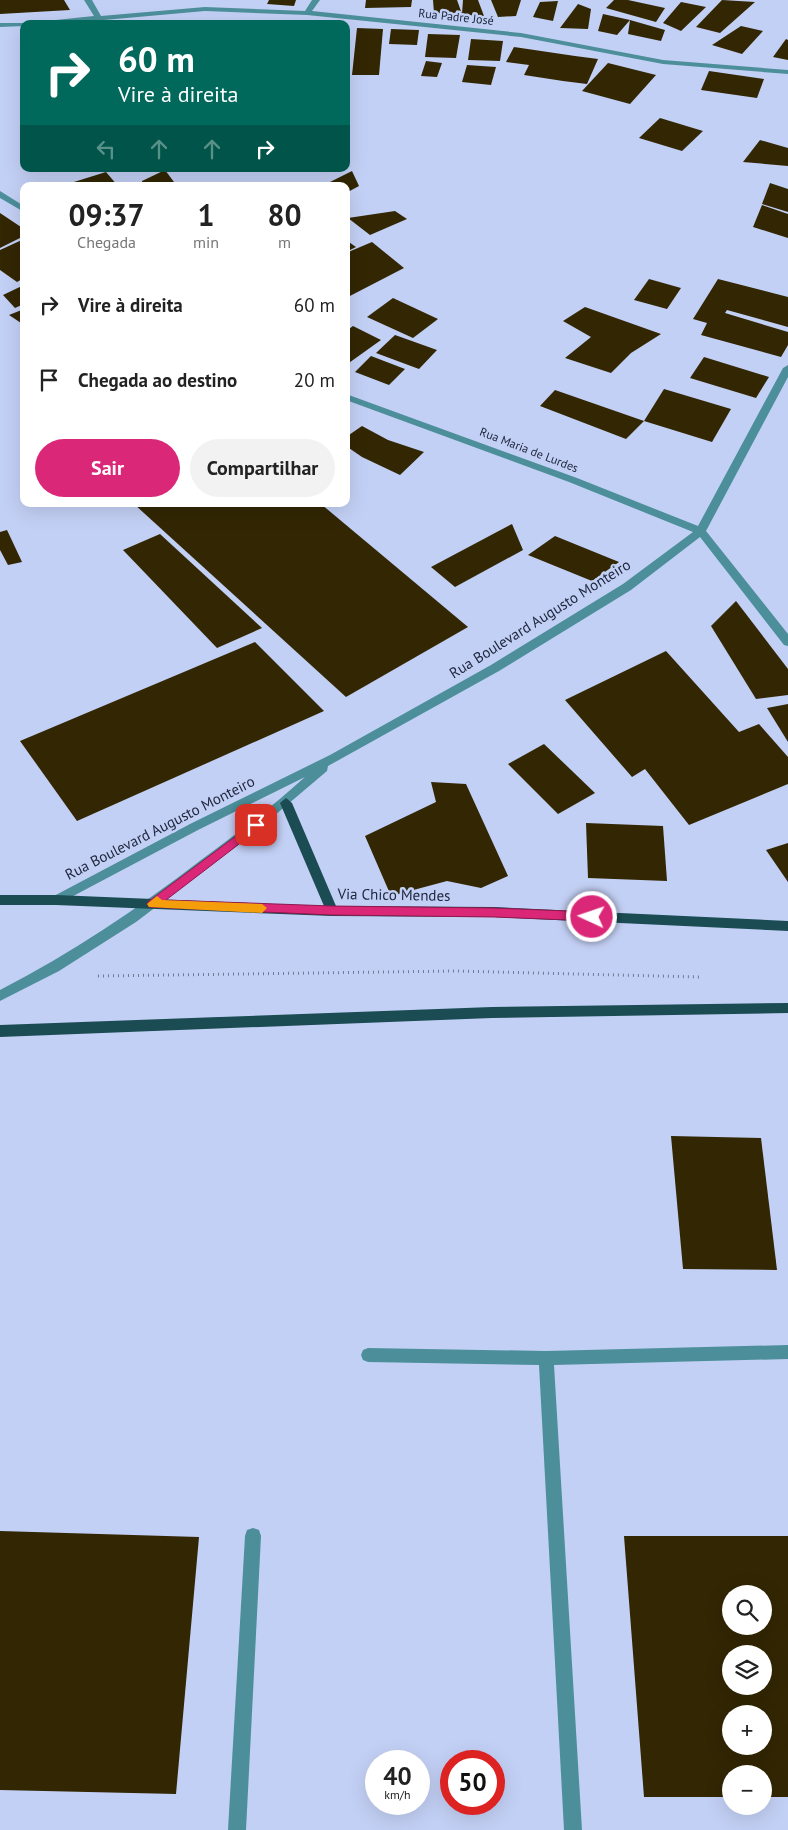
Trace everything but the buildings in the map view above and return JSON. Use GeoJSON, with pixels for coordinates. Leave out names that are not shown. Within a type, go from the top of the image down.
{"type":"FeatureCollection","features":[{"type":"Feature","properties":{"kind":"main road"},"geometry":{"type":"LineString","coordinates":[[286,803],[332,911]]}},
{"type":"Feature","properties":{"kind":"main road","name":"Via Chico Mendes"},"geometry":{"type":"LineString","coordinates":[[0,900],[56,900],[332,911],[494,912],[788,926]]}},
{"type":"Feature","properties":{"kind":"main road"},"geometry":{"type":"LineString","coordinates":[[0,1031],[485,1013],[788,1008]]}},
{"type":"Feature","properties":{"kind":"street"},"geometry":{"type":"LineString","coordinates":[[88,0],[98,17]]}},
{"type":"Feature","properties":{"kind":"street"},"geometry":{"type":"LineString","coordinates":[[307,14],[316,0]]}},
{"type":"Feature","properties":{"kind":"street","name":"Rua Padre José"},"geometry":{"type":"LineString","coordinates":[[69,20],[205,9],[307,14],[522,35],[663,62],[788,72]]}},
{"type":"Feature","properties":{"kind":"street"},"geometry":{"type":"LineString","coordinates":[[0,25],[20,24]]}},
{"type":"Feature","properties":{"kind":"street"},"geometry":{"type":"LineString","coordinates":[[0,194],[20,207]]}},
{"type":"Feature","properties":{"kind":"street","name":"Rua Boulevard Augusto Monteiro"},"geometry":{"type":"LineString","coordinates":[[56,900],[194,827],[334,758],[495,668],[627,587],[700,531],[788,368]]}},
{"type":"Feature","properties":{"kind":"street","name":"Rua Maria de Lurdes"},"geometry":{"type":"LineString","coordinates":[[350,398],[564,477],[700,531]]}},
{"type":"Feature","properties":{"kind":"street"},"geometry":{"type":"LineString","coordinates":[[700,531],[788,642]]}},
{"type":"Feature","properties":{"kind":"street","name":"Rua Boulevard Augusto Monteiro"},"geometry":{"type":"LineString","coordinates":[[0,996],[38,977],[91,946],[153,904],[286,803],[334,758]]}},
{"type":"Feature","properties":{"kind":"street"},"geometry":{"type":"LineString","coordinates":[[368,1356],[546,1358],[788,1352]]}},
{"type":"Feature","properties":{"kind":"street"},"geometry":{"type":"LineString","coordinates":[[546,1358],[573,1830]]}},
{"type":"Feature","properties":{"kind":"street"},"geometry":{"type":"LineString","coordinates":[[237,1830],[252,1536]]}},
{"type":"Feature","properties":{"kind":"path"},"geometry":{"type":"LineString","coordinates":[[38,977],[456,971],[700,977]]}},
{"type":"Feature","properties":{"kind":"slow traffic"},"geometry":{"type":"LineString","coordinates":[[157,901],[153,904],[262,908]]}},
{"type":"Feature","properties":{"kind":"route"},"geometry":{"type":"LineString","coordinates":[[256,825],[153,904],[332,911],[494,912],[592,917]]}}]}
